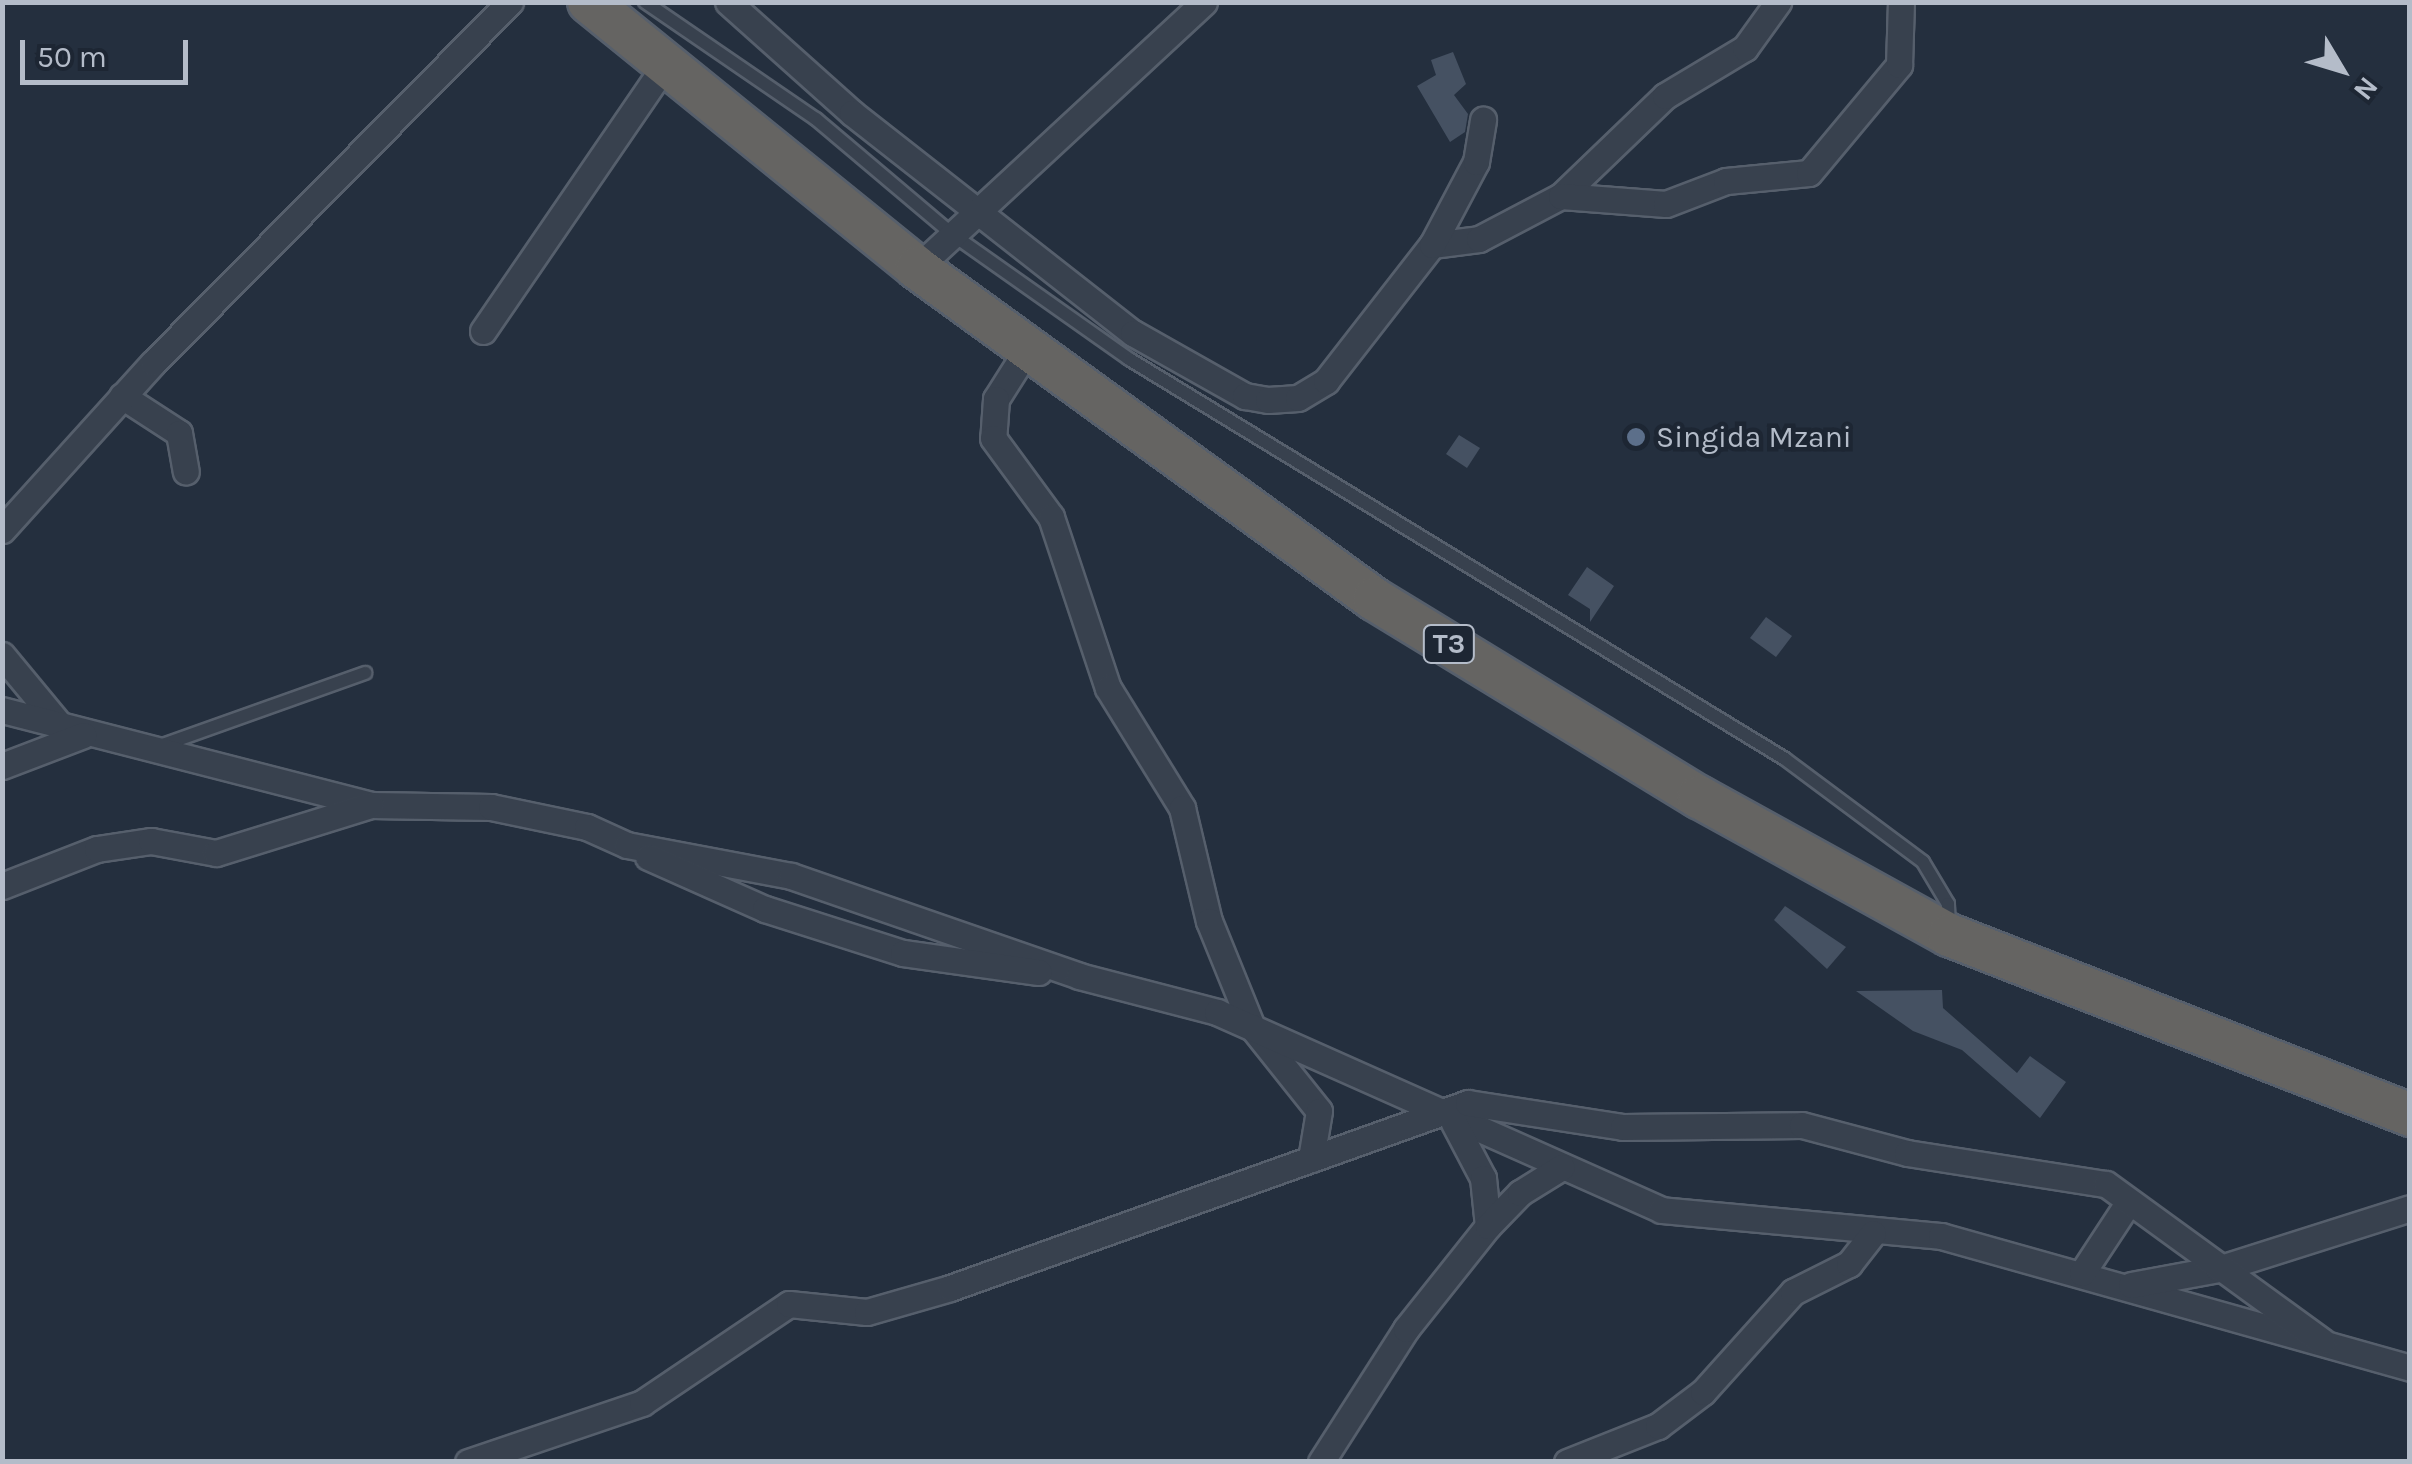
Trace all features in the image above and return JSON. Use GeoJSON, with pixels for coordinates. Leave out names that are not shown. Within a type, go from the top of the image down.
{"type":"FeatureCollection","features":[{"type":"Feature","properties":{"kind":"highway","name":"T3"},"geometry":{"type":"LineString","coordinates":[[590,2],[664,67],[918,268],[1374,599],[1699,796],[1949,935],[2410,1115]]}},
{"type":"Feature","properties":{"kind":"street"},"geometry":{"type":"LineString","coordinates":[[4,530],[122,396],[510,2]]}},
{"type":"Feature","properties":{"kind":"street"},"geometry":{"type":"LineString","coordinates":[[728,2],[976,212],[1133,334],[1245,396],[1268,400],[1298,398],[1326,381],[1432,245],[1476,162],[1483,120]]}},
{"type":"Feature","properties":{"kind":"street"},"geometry":{"type":"LineString","coordinates":[[918,268],[1204,2]]}},
{"type":"Feature","properties":{"kind":"street"},"geometry":{"type":"LineString","coordinates":[[1432,245],[1479,239],[1561,196],[1665,96],[1745,48],[1778,2]]}},
{"type":"Feature","properties":{"kind":"street"},"geometry":{"type":"LineString","coordinates":[[1561,196],[1666,204],[1726,181],[1810,173],[1898,65],[1901,2]]}},
{"type":"Feature","properties":{"kind":"street"},"geometry":{"type":"LineString","coordinates":[[483,332],[664,67]]}},
{"type":"Feature","properties":{"kind":"street"},"geometry":{"type":"LineString","coordinates":[[1027,350],[996,398],[993,438],[1051,517],[1108,688],[1182,808],[1209,921],[1252,1027],[1320,1111],[1311,1159]]}},
{"type":"Feature","properties":{"kind":"street"},"geometry":{"type":"LineString","coordinates":[[122,396],[179,433],[186,471]]}},
{"type":"Feature","properties":{"kind":"street"},"geometry":{"type":"LineString","coordinates":[[2,654],[73,733]]}},
{"type":"Feature","properties":{"kind":"street"},"geometry":{"type":"LineString","coordinates":[[2,710],[73,733],[371,805],[492,807],[587,826],[721,892],[903,953],[1079,976],[1168,995],[1252,1027],[1445,1118],[1661,1210],[1873,1233],[1940,1236],[2082,1273],[2334,1351],[2410,1368]]}},
{"type":"Feature","properties":{"kind":"street"},"geometry":{"type":"LineString","coordinates":[[2,766],[73,733]]}},
{"type":"Feature","properties":{"kind":"street"},"geometry":{"type":"LineString","coordinates":[[2,886],[97,849],[152,841],[216,853],[371,805]]}},
{"type":"Feature","properties":{"kind":"street"},"geometry":{"type":"LineString","coordinates":[[627,845],[840,890],[1079,976]]}},
{"type":"Feature","properties":{"kind":"street"},"geometry":{"type":"LineString","coordinates":[[468,1462],[642,1403],[789,1304],[867,1312],[1311,1159],[1445,1118],[1468,1104],[1623,1127],[1802,1125],[1908,1154],[2099,1182],[2160,1220],[2218,1269],[2334,1351]]}},
{"type":"Feature","properties":{"kind":"street"},"geometry":{"type":"LineString","coordinates":[[1445,1118],[1483,1178],[1488,1226]]}},
{"type":"Feature","properties":{"kind":"street"},"geometry":{"type":"LineString","coordinates":[[1321,1462],[1406,1330],[1488,1226],[1520,1193],[1562,1167]]}},
{"type":"Feature","properties":{"kind":"street"},"geometry":{"type":"LineString","coordinates":[[2082,1273],[2128,1203]]}},
{"type":"Feature","properties":{"kind":"street"},"geometry":{"type":"LineString","coordinates":[[2126,1286],[2218,1269],[2410,1208]]}},
{"type":"Feature","properties":{"kind":"street"},"geometry":{"type":"LineString","coordinates":[[1567,1462],[1658,1426],[1703,1392],[1792,1292],[1848,1264],[1873,1233]]}},
{"type":"Feature","properties":{"kind":"lane"},"geometry":{"type":"LineString","coordinates":[[645,2],[816,119],[952,234],[1193,402],[1785,760],[1923,862],[1948,904],[1949,935]]}},
{"type":"Feature","properties":{"kind":"lane"},"geometry":{"type":"LineString","coordinates":[[148,750],[365,673]]}},
{"type":"Feature","properties":{"kind":"building"},"geometry":{"type":"Polygon","coordinates":[[[1453,52],[1466,84],[1454,95],[1468,114],[1465,132],[1450,142],[1417,86],[1436,75],[1431,60],[1453,52]]]}},
{"type":"Feature","properties":{"kind":"building"},"geometry":{"type":"Polygon","coordinates":[[[1459,435],[1480,448],[1467,468],[1446,454],[1459,435]]]}},
{"type":"Feature","properties":{"kind":"building"},"geometry":{"type":"Polygon","coordinates":[[[1587,567],[1614,586],[1590,622],[1590,609],[1568,595],[1587,567]]]}},
{"type":"Feature","properties":{"kind":"building"},"geometry":{"type":"Polygon","coordinates":[[[1766,617],[1792,636],[1776,657],[1750,638],[1766,617]]]}},
{"type":"Feature","properties":{"kind":"building"},"geometry":{"type":"Polygon","coordinates":[[[1785,906],[1846,947],[1827,969],[1774,920],[1785,906]]]}},
{"type":"Feature","properties":{"kind":"building"},"geometry":{"type":"Polygon","coordinates":[[[1942,990],[1943,1008],[2017,1073],[2030,1056],[2066,1082],[2040,1118],[1962,1050],[1913,1031],[1856,991],[1942,990]]]}},
{"type":"Feature","properties":{"kind":"place","name":"Singida Mzani"},"geometry":{"type":"Point","coordinates":[1636,437]}}]}
